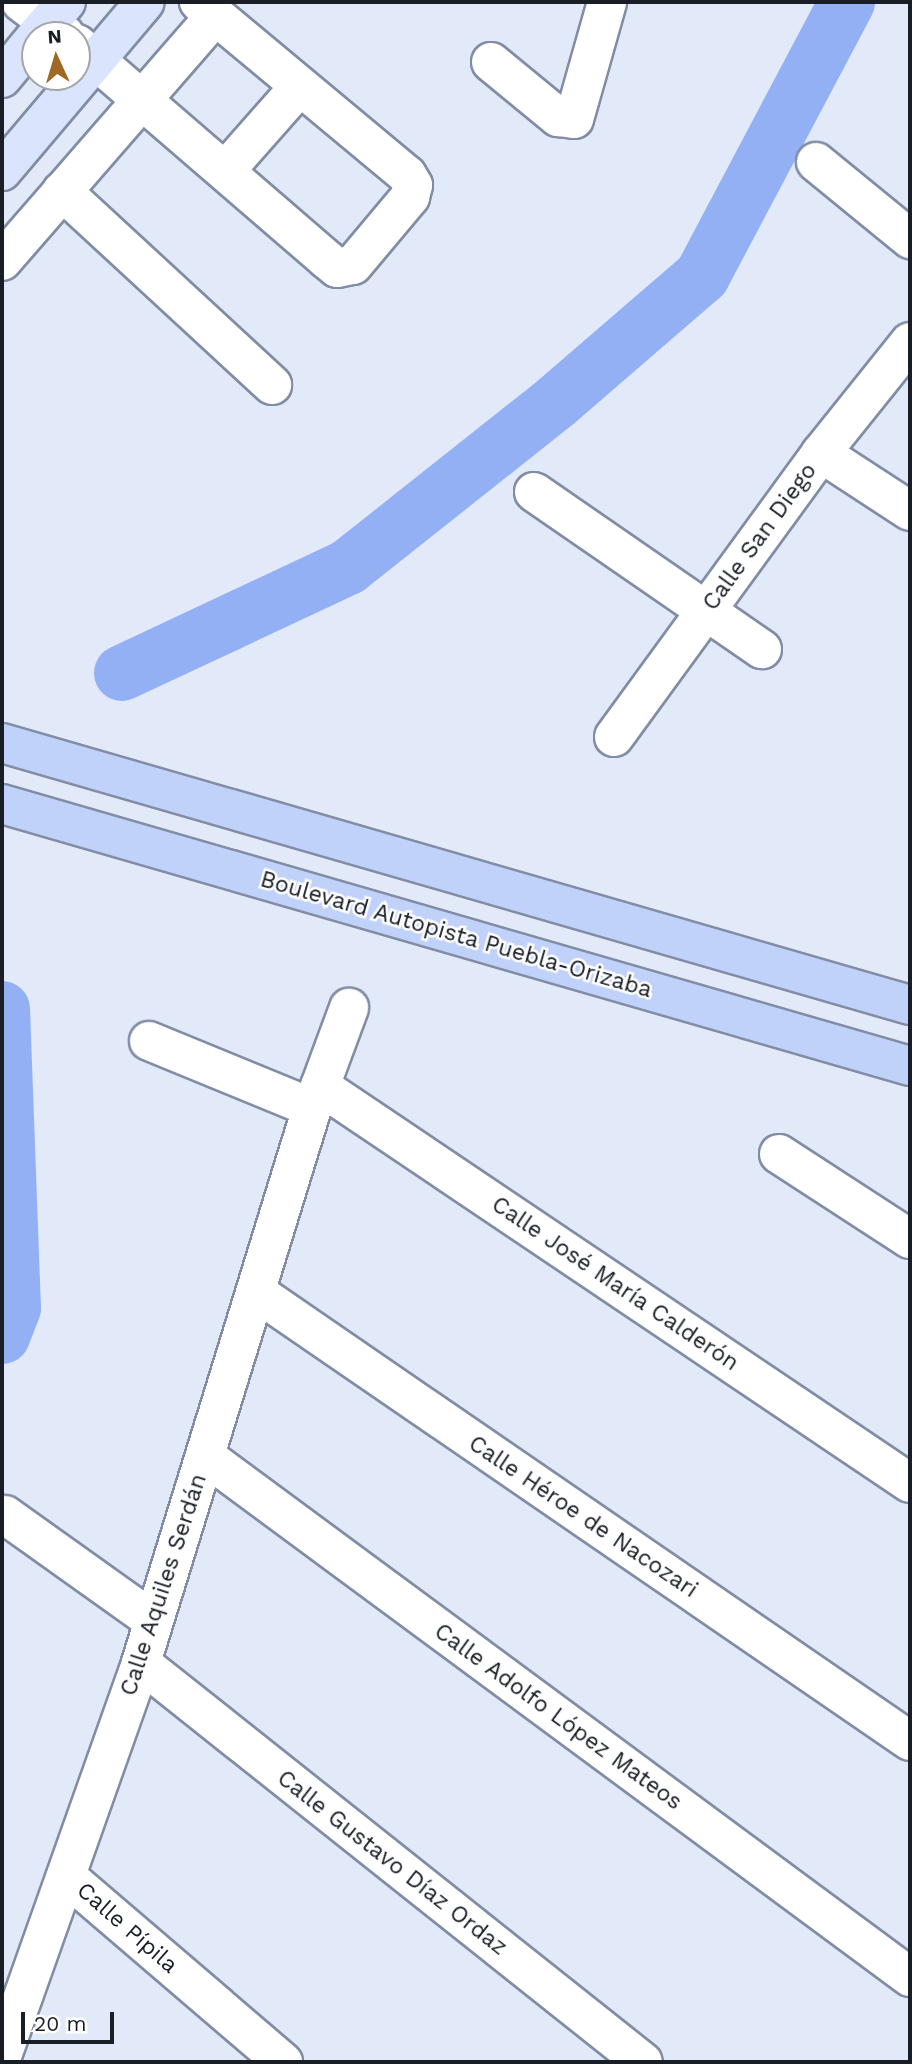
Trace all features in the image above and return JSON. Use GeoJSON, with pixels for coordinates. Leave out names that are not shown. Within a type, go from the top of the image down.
{"type":"FeatureCollection","features":[{"type":"Feature","properties":{"kind":"highway"},"geometry":{"type":"LineString","coordinates":[[2,743],[910,1005]]}},
{"type":"Feature","properties":{"kind":"highway","name":"Boulevard Autopista Puebla-Orizaba"},"geometry":{"type":"LineString","coordinates":[[2,804],[910,1066]]}},
{"type":"Feature","properties":{"kind":"main road"},"geometry":{"type":"LineString","coordinates":[[71,21],[145,2]]}},
{"type":"Feature","properties":{"kind":"main road"},"geometry":{"type":"LineString","coordinates":[[2,78],[21,56]]}},
{"type":"Feature","properties":{"kind":"main road"},"geometry":{"type":"LineString","coordinates":[[2,171],[27,91]]}},
{"type":"Feature","properties":{"kind":"street"},"geometry":{"type":"LineString","coordinates":[[491,62],[558,117],[573,119],[607,2]]}},
{"type":"Feature","properties":{"kind":"street"},"geometry":{"type":"LineString","coordinates":[[2,261],[143,98],[207,9],[407,175],[413,185],[410,197],[353,264],[337,268],[143,98],[91,60]]}},
{"type":"Feature","properties":{"kind":"street"},"geometry":{"type":"LineString","coordinates":[[225,171],[300,86]]}},
{"type":"Feature","properties":{"kind":"street"},"geometry":{"type":"LineString","coordinates":[[816,162],[910,239]]}},
{"type":"Feature","properties":{"kind":"street"},"geometry":{"type":"LineString","coordinates":[[62,191],[272,385]]}},
{"type":"Feature","properties":{"kind":"street","name":"Calle San Diego"},"geometry":{"type":"LineString","coordinates":[[614,737],[821,453],[910,342]]}},
{"type":"Feature","properties":{"kind":"street"},"geometry":{"type":"LineString","coordinates":[[821,453],[910,511]]}},
{"type":"Feature","properties":{"kind":"street"},"geometry":{"type":"LineString","coordinates":[[534,492],[762,649]]}},
{"type":"Feature","properties":{"kind":"street","name":"Calle Aquiles Serdán"},"geometry":{"type":"LineString","coordinates":[[2,2056],[141,1663],[152,1620],[316,1097],[349,1008]]}},
{"type":"Feature","properties":{"kind":"street"},"geometry":{"type":"LineString","coordinates":[[149,1041],[316,1097]]}},
{"type":"Feature","properties":{"kind":"street","name":"Calle José María Calderón"},"geometry":{"type":"LineString","coordinates":[[316,1097],[910,1482]]}},
{"type":"Feature","properties":{"kind":"street"},"geometry":{"type":"LineString","coordinates":[[779,1154],[910,1239]]}},
{"type":"Feature","properties":{"kind":"street","name":"Calle Héroe de Nacozari"},"geometry":{"type":"LineString","coordinates":[[256,1292],[910,1741]]}},
{"type":"Feature","properties":{"kind":"street","name":"Calle Adolfo López Mateos"},"geometry":{"type":"LineString","coordinates":[[205,1456],[910,1977]]}},
{"type":"Feature","properties":{"kind":"street"},"geometry":{"type":"LineString","coordinates":[[5,1515],[152,1620]]}},
{"type":"Feature","properties":{"kind":"street","name":"Calle Gustavo Díaz Ordaz"},"geometry":{"type":"LineString","coordinates":[[141,1663],[643,2062]]}},
{"type":"Feature","properties":{"kind":"street","name":"Calle Pípila"},"geometry":{"type":"LineString","coordinates":[[66,1876],[284,2062]]}},
{"type":"Feature","properties":{"kind":"waterway"},"geometry":{"type":"LineString","coordinates":[[122,673],[348,567],[556,402],[702,276],[847,2]]}},
{"type":"Feature","properties":{"kind":"waterway"},"geometry":{"type":"LineString","coordinates":[[2,1009],[13,1308],[2,1336]]}}]}
